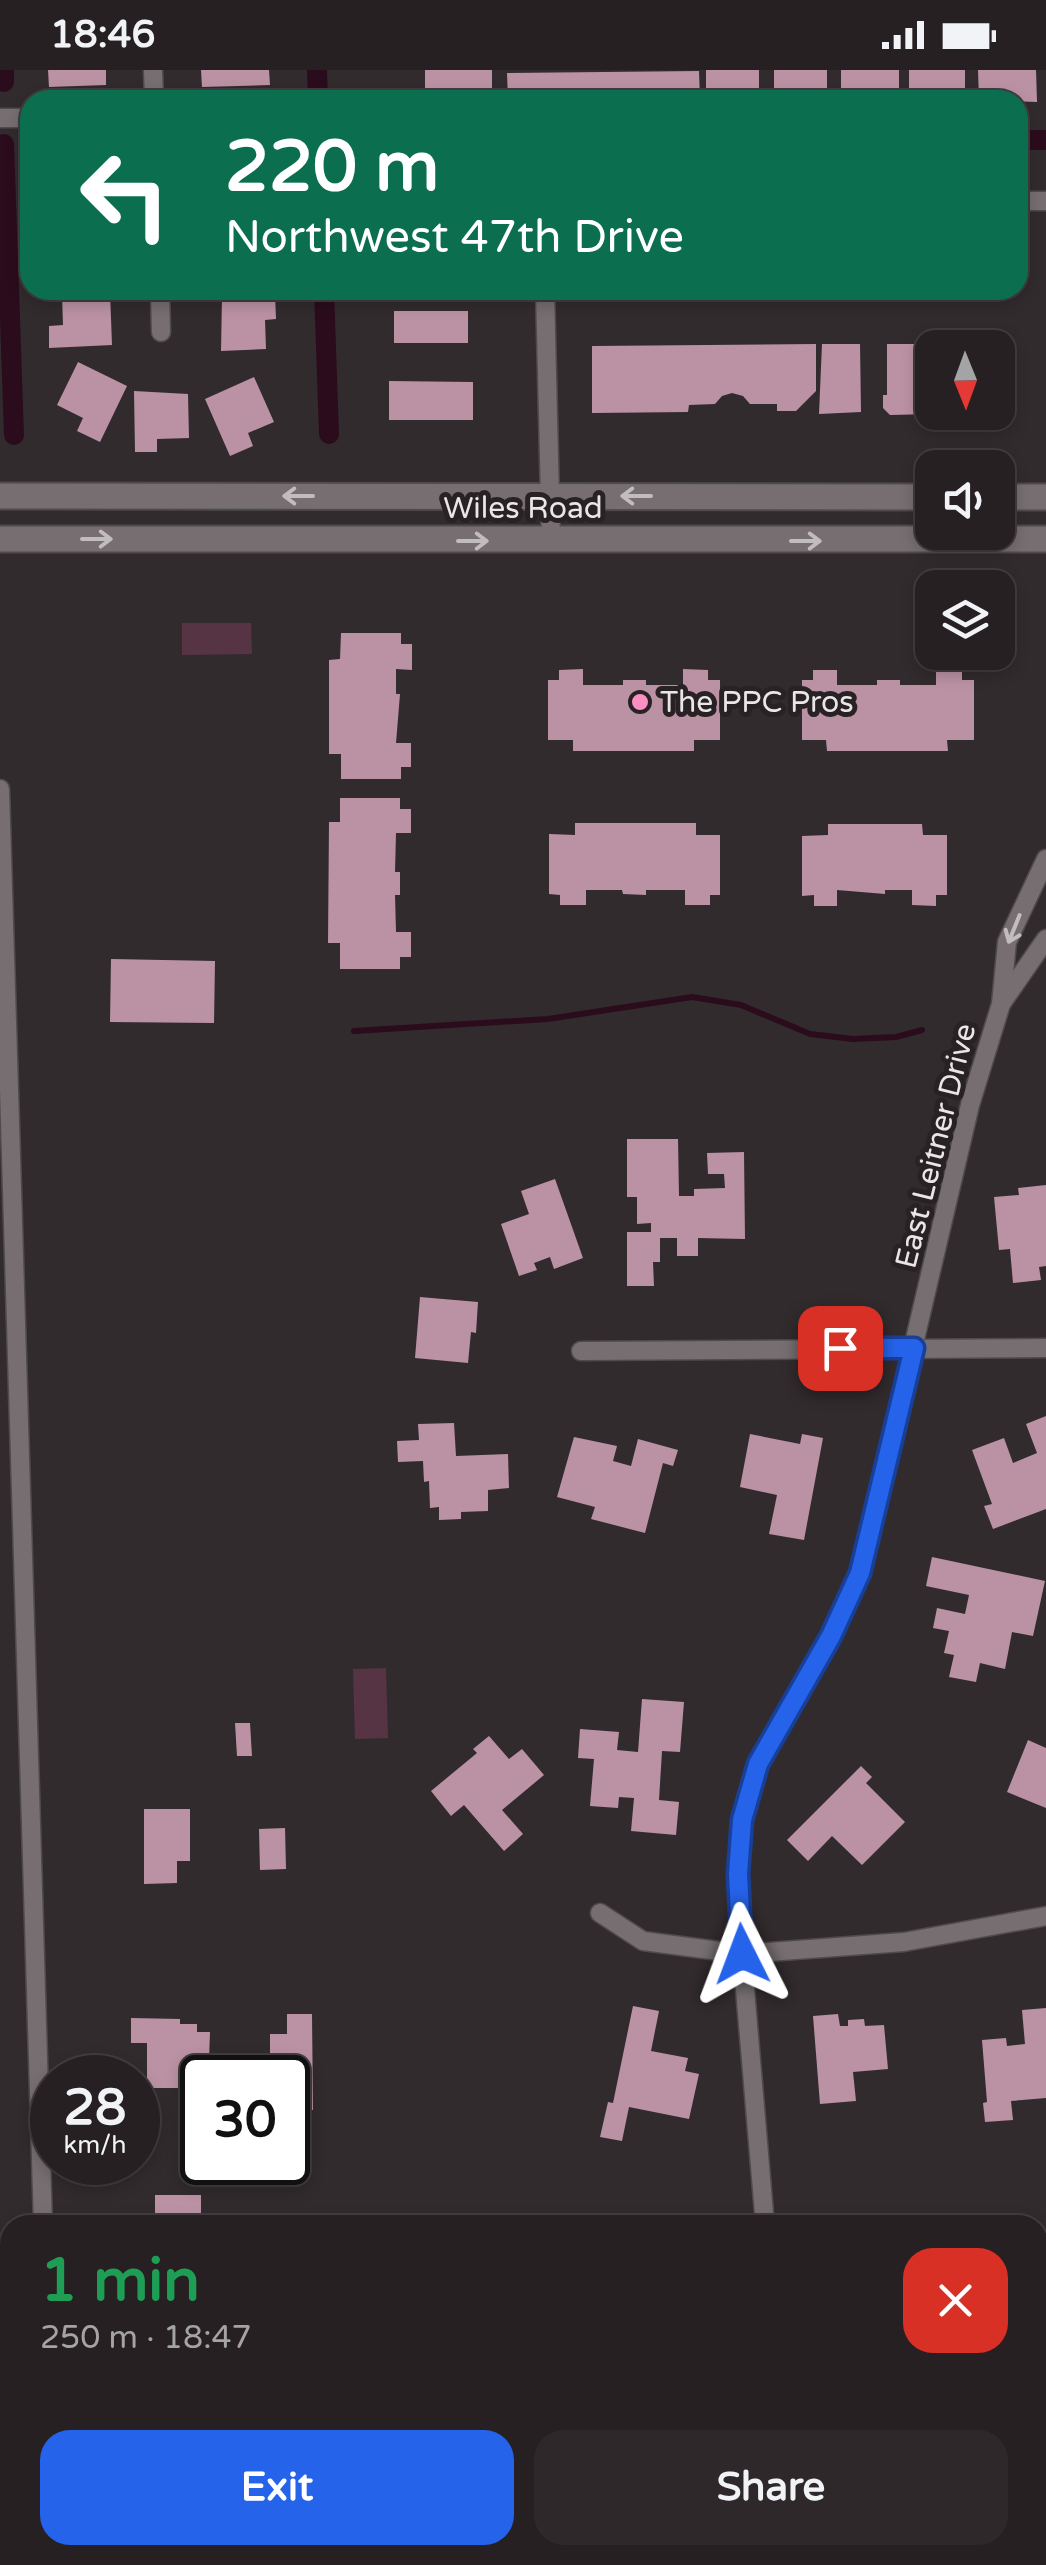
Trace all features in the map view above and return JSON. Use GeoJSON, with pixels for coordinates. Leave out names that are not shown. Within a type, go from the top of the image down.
{"type":"FeatureCollection","features":[{"type":"Feature","properties":{"kind":"main road","name":"Wiles Road"},"geometry":{"type":"LineString","coordinates":[[0,496],[915,497]]}},
{"type":"Feature","properties":{"kind":"main road"},"geometry":{"type":"LineString","coordinates":[[1015,497],[1046,497]]}},
{"type":"Feature","properties":{"kind":"main road","name":"Wiles Road"},"geometry":{"type":"LineString","coordinates":[[0,539],[1046,540]]}},
{"type":"Feature","properties":{"kind":"street"},"geometry":{"type":"LineString","coordinates":[[160,300],[161,332]]}},
{"type":"Feature","properties":{"kind":"street"},"geometry":{"type":"LineString","coordinates":[[545,300],[550,541]]}},
{"type":"Feature","properties":{"kind":"street"},"geometry":{"type":"LineString","coordinates":[[0,789],[43,2215]]}},
{"type":"Feature","properties":{"kind":"street","name":"East Leitner Drive"},"geometry":{"type":"LineString","coordinates":[[764,2215],[742,1954],[738,1874],[742,1820],[758,1764],[824,1649],[860,1573],[970,1105],[1001,1004],[1008,942],[1046,859]]}},
{"type":"Feature","properties":{"kind":"street","name":"East Leitner Drive"},"geometry":{"type":"LineString","coordinates":[[1001,1004],[1046,939]]}},
{"type":"Feature","properties":{"kind":"street"},"geometry":{"type":"LineString","coordinates":[[580,1351],[1046,1348]]}},
{"type":"Feature","properties":{"kind":"street"},"geometry":{"type":"LineString","coordinates":[[600,1913],[644,1941],[742,1954],[904,1942],[1046,1916]]}},
{"type":"Feature","properties":{"kind":"shaded area"},"geometry":{"type":"Polygon","coordinates":[[[182,623],[251,623],[252,654],[182,655],[182,623]]]}},
{"type":"Feature","properties":{"kind":"shaded area"},"geometry":{"type":"Polygon","coordinates":[[[386,1668],[388,1738],[355,1739],[353,1669],[386,1668]]]}},
{"type":"Feature","properties":{"kind":"building"},"geometry":{"type":"Polygon","coordinates":[[[48,70],[106,70],[106,85],[49,87],[48,70]]]}},
{"type":"Feature","properties":{"kind":"building"},"geometry":{"type":"Polygon","coordinates":[[[201,70],[269,70],[270,85],[202,87],[201,70]]]}},
{"type":"Feature","properties":{"kind":"building"},"geometry":{"type":"Polygon","coordinates":[[[425,70],[492,70],[492,90],[425,90],[425,70]]]}},
{"type":"Feature","properties":{"kind":"building"},"geometry":{"type":"Polygon","coordinates":[[[706,70],[759,70],[759,90],[706,90],[706,70]]]}},
{"type":"Feature","properties":{"kind":"building"},"geometry":{"type":"Polygon","coordinates":[[[774,70],[827,70],[827,90],[774,90],[774,70]]]}},
{"type":"Feature","properties":{"kind":"building"},"geometry":{"type":"Polygon","coordinates":[[[841,70],[899,70],[899,90],[841,90],[841,70]]]}},
{"type":"Feature","properties":{"kind":"building"},"geometry":{"type":"Polygon","coordinates":[[[909,70],[965,70],[965,90],[909,90],[909,70]]]}},
{"type":"Feature","properties":{"kind":"building"},"geometry":{"type":"Polygon","coordinates":[[[978,70],[1036,70],[1037,102],[1028,102],[1028,90],[979,90],[978,70]]]}},
{"type":"Feature","properties":{"kind":"building"},"geometry":{"type":"Polygon","coordinates":[[[699,71],[700,90],[508,90],[507,73],[699,71]]]}},
{"type":"Feature","properties":{"kind":"building"},"geometry":{"type":"Polygon","coordinates":[[[62,300],[110,300],[112,345],[49,348],[49,326],[63,325],[62,300]]]}},
{"type":"Feature","properties":{"kind":"building"},"geometry":{"type":"Polygon","coordinates":[[[222,300],[275,300],[276,319],[265,320],[266,349],[221,351],[222,300]]]}},
{"type":"Feature","properties":{"kind":"building"},"geometry":{"type":"Polygon","coordinates":[[[394,311],[468,311],[468,343],[394,343],[394,311]]]}},
{"type":"Feature","properties":{"kind":"building"},"geometry":{"type":"Polygon","coordinates":[[[816,344],[816,391],[796,411],[777,411],[777,404],[750,404],[743,396],[732,393],[715,404],[689,405],[688,412],[592,413],[592,346],[816,344]]]}},
{"type":"Feature","properties":{"kind":"building"},"geometry":{"type":"Polygon","coordinates":[[[822,344],[860,344],[861,412],[819,414],[822,344]]]}},
{"type":"Feature","properties":{"kind":"building"},"geometry":{"type":"Polygon","coordinates":[[[887,344],[915,344],[915,414],[890,415],[883,408],[883,395],[887,395],[887,344]]]}},
{"type":"Feature","properties":{"kind":"building"},"geometry":{"type":"Polygon","coordinates":[[[78,362],[127,386],[100,442],[77,431],[83,418],[57,405],[78,362]]]}},
{"type":"Feature","properties":{"kind":"building"},"geometry":{"type":"Polygon","coordinates":[[[254,377],[274,422],[248,433],[253,446],[230,456],[205,399],[254,377]]]}},
{"type":"Feature","properties":{"kind":"building"},"geometry":{"type":"Polygon","coordinates":[[[389,381],[473,382],[473,420],[389,420],[389,381]]]}},
{"type":"Feature","properties":{"kind":"building"},"geometry":{"type":"Polygon","coordinates":[[[134,391],[188,394],[189,438],[157,439],[157,452],[135,452],[134,391]]]}},
{"type":"Feature","properties":{"kind":"building"},"geometry":{"type":"Polygon","coordinates":[[[341,633],[401,633],[401,644],[412,644],[412,670],[396,669],[396,694],[400,694],[396,743],[411,743],[411,767],[401,767],[401,779],[341,779],[341,754],[329,754],[329,660],[340,659],[341,633]]]}},
{"type":"Feature","properties":{"kind":"building"},"geometry":{"type":"Polygon","coordinates":[[[583,669],[583,685],[623,685],[623,680],[646,680],[646,685],[683,685],[683,669],[708,670],[708,680],[720,680],[720,740],[694,740],[694,751],[573,751],[573,740],[548,740],[548,680],[559,680],[559,670],[583,669]]]}},
{"type":"Feature","properties":{"kind":"building"},"geometry":{"type":"Polygon","coordinates":[[[813,670],[837,670],[837,685],[877,685],[877,680],[900,680],[900,685],[936,685],[936,670],[962,670],[962,680],[974,680],[974,740],[947,740],[948,751],[827,751],[826,740],[802,740],[802,680],[813,680],[813,670]]]}},
{"type":"Feature","properties":{"kind":"building"},"geometry":{"type":"Polygon","coordinates":[[[340,798],[400,798],[400,809],[411,809],[411,833],[396,833],[395,872],[400,872],[400,895],[395,895],[396,932],[411,932],[411,957],[400,957],[400,969],[340,969],[340,943],[328,943],[329,822],[340,822],[340,798]]]}},
{"type":"Feature","properties":{"kind":"building"},"geometry":{"type":"Polygon","coordinates":[[[575,823],[696,823],[696,835],[720,835],[720,895],[710,895],[710,905],[685,905],[685,890],[646,890],[646,895],[586,890],[586,905],[560,905],[560,895],[549,894],[549,834],[575,835],[575,823]]]}},
{"type":"Feature","properties":{"kind":"building"},"geometry":{"type":"Polygon","coordinates":[[[828,824],[922,824],[923,835],[947,835],[947,895],[936,895],[936,906],[912,905],[912,890],[885,890],[885,894],[837,890],[837,906],[814,906],[814,895],[802,896],[802,836],[828,835],[828,824]]]}},
{"type":"Feature","properties":{"kind":"building"},"geometry":{"type":"Polygon","coordinates":[[[111,959],[215,961],[214,1023],[110,1022],[111,959]]]}},
{"type":"Feature","properties":{"kind":"building"},"geometry":{"type":"Polygon","coordinates":[[[627,1139],[678,1139],[679,1196],[694,1196],[694,1189],[725,1188],[724,1174],[708,1174],[707,1153],[744,1152],[745,1239],[698,1238],[698,1256],[677,1256],[677,1238],[660,1238],[660,1262],[653,1262],[654,1286],[627,1286],[627,1232],[651,1232],[651,1223],[637,1224],[637,1197],[627,1197],[627,1139]]]}},
{"type":"Feature","properties":{"kind":"building"},"geometry":{"type":"Polygon","coordinates":[[[555,1179],[583,1258],[554,1269],[550,1257],[534,1263],[537,1270],[519,1276],[501,1224],[529,1214],[521,1191],[555,1179]]]}},
{"type":"Feature","properties":{"kind":"building"},"geometry":{"type":"Polygon","coordinates":[[[1046,1185],[1046,1266],[1039,1267],[1041,1280],[1013,1283],[1010,1249],[999,1250],[994,1197],[1019,1195],[1018,1188],[1046,1185]]]}},
{"type":"Feature","properties":{"kind":"building"},"geometry":{"type":"Polygon","coordinates":[[[420,1297],[478,1302],[476,1333],[471,1332],[468,1363],[415,1358],[420,1297]]]}},
{"type":"Feature","properties":{"kind":"building"},"geometry":{"type":"Polygon","coordinates":[[[1046,1416],[1046,1509],[993,1529],[984,1506],[992,1504],[972,1450],[1004,1438],[1013,1463],[1037,1453],[1026,1424],[1046,1416]]]}},
{"type":"Feature","properties":{"kind":"building"},"geometry":{"type":"Polygon","coordinates":[[[454,1423],[456,1456],[508,1454],[509,1488],[488,1490],[488,1511],[461,1512],[461,1519],[439,1520],[439,1507],[430,1508],[423,1461],[398,1462],[397,1441],[419,1440],[418,1424],[454,1423]]]}},
{"type":"Feature","properties":{"kind":"building"},"geometry":{"type":"Polygon","coordinates":[[[750,1434],[800,1444],[802,1434],[823,1438],[804,1540],[769,1534],[777,1495],[740,1487],[750,1434]]]}},
{"type":"Feature","properties":{"kind":"building"},"geometry":{"type":"Polygon","coordinates":[[[574,1437],[617,1446],[613,1461],[631,1466],[638,1439],[678,1450],[673,1466],[663,1463],[645,1533],[591,1519],[595,1507],[557,1497],[574,1437]]]}},
{"type":"Feature","properties":{"kind":"building"},"geometry":{"type":"Polygon","coordinates":[[[932,1557],[1045,1581],[1033,1636],[1012,1632],[1005,1669],[980,1663],[976,1682],[949,1677],[954,1655],[944,1653],[949,1631],[933,1628],[937,1608],[965,1614],[969,1595],[926,1586],[932,1557]]]}},
{"type":"Feature","properties":{"kind":"building"},"geometry":{"type":"Polygon","coordinates":[[[642,1699],[684,1702],[680,1752],[662,1751],[659,1800],[679,1802],[676,1835],[631,1831],[634,1798],[619,1797],[618,1808],[590,1806],[594,1759],[578,1758],[580,1729],[619,1732],[617,1750],[638,1752],[642,1699]]]}},
{"type":"Feature","properties":{"kind":"building"},"geometry":{"type":"Polygon","coordinates":[[[235,1723],[250,1723],[252,1756],[237,1756],[235,1723]]]}},
{"type":"Feature","properties":{"kind":"building"},"geometry":{"type":"Polygon","coordinates":[[[489,1736],[509,1759],[522,1749],[544,1775],[502,1810],[523,1834],[504,1851],[464,1805],[451,1816],[431,1791],[477,1753],[473,1749],[489,1736]]]}},
{"type":"Feature","properties":{"kind":"building"},"geometry":{"type":"Polygon","coordinates":[[[1028,1740],[1046,1748],[1046,1808],[1007,1792],[1028,1740]]]}},
{"type":"Feature","properties":{"kind":"building"},"geometry":{"type":"Polygon","coordinates":[[[861,1766],[872,1777],[866,1783],[905,1822],[862,1865],[832,1836],[808,1861],[787,1840],[861,1766]]]}},
{"type":"Feature","properties":{"kind":"building"},"geometry":{"type":"Polygon","coordinates":[[[144,1809],[190,1809],[190,1861],[177,1861],[177,1883],[144,1884],[144,1809]]]}},
{"type":"Feature","properties":{"kind":"building"},"geometry":{"type":"Polygon","coordinates":[[[285,1828],[286,1869],[260,1870],[259,1829],[285,1828]]]}},
{"type":"Feature","properties":{"kind":"building"},"geometry":{"type":"Polygon","coordinates":[[[633,2006],[659,2011],[651,2051],[688,2058],[685,2071],[699,2074],[689,2119],[629,2107],[622,2141],[600,2137],[608,2102],[613,2103],[633,2006]]]}},
{"type":"Feature","properties":{"kind":"building"},"geometry":{"type":"Polygon","coordinates":[[[1046,2008],[1046,2098],[1011,2101],[1013,2120],[985,2122],[982,2040],[1006,2038],[1007,2046],[1025,2044],[1022,2010],[1046,2008]]]}},
{"type":"Feature","properties":{"kind":"building"},"geometry":{"type":"Polygon","coordinates":[[[287,2014],[312,2014],[313,2110],[310,2055],[270,2055],[270,2034],[287,2034],[287,2014]]]}},
{"type":"Feature","properties":{"kind":"building"},"geometry":{"type":"Polygon","coordinates":[[[838,2014],[840,2026],[848,2026],[848,2020],[864,2019],[865,2026],[884,2025],[888,2069],[853,2072],[856,2101],[820,2104],[813,2016],[838,2014]]]}},
{"type":"Feature","properties":{"kind":"building"},"geometry":{"type":"Polygon","coordinates":[[[131,2018],[180,2019],[180,2024],[197,2024],[197,2032],[210,2032],[209,2055],[180,2055],[180,2088],[160,2088],[160,2055],[147,2055],[147,2043],[131,2043],[131,2018]]]}},
{"type":"Feature","properties":{"kind":"building"},"geometry":{"type":"Polygon","coordinates":[[[155,2195],[201,2195],[201,2215],[155,2215],[155,2195]]]}},
{"type":"Feature","properties":{"kind":"waterway"},"geometry":{"type":"LineString","coordinates":[[4,70],[4,82]]}},
{"type":"Feature","properties":{"kind":"waterway"},"geometry":{"type":"LineString","coordinates":[[317,70],[318,90]]}},
{"type":"Feature","properties":{"kind":"waterway"},"geometry":{"type":"LineString","coordinates":[[1028,140],[1046,140]]}},
{"type":"Feature","properties":{"kind":"waterway"},"geometry":{"type":"LineString","coordinates":[[4,144],[14,435]]}},
{"type":"Feature","properties":{"kind":"waterway"},"geometry":{"type":"LineString","coordinates":[[324,300],[329,434]]}},
{"type":"Feature","properties":{"kind":"waterway"},"geometry":{"type":"LineString","coordinates":[[354,1031],[548,1019],[692,997],[741,1005],[810,1034],[853,1039],[896,1037],[922,1030]]}},
{"type":"Feature","properties":{"kind":"place","name":"The PPC Pros"},"geometry":{"type":"Point","coordinates":[640,702]}},
{"type":"Feature","properties":{"kind":"route"},"geometry":{"type":"LineString","coordinates":[[742,1954],[738,1874],[742,1820],[758,1764],[831,1636],[860,1573],[914,1348],[840,1348]]}}]}
